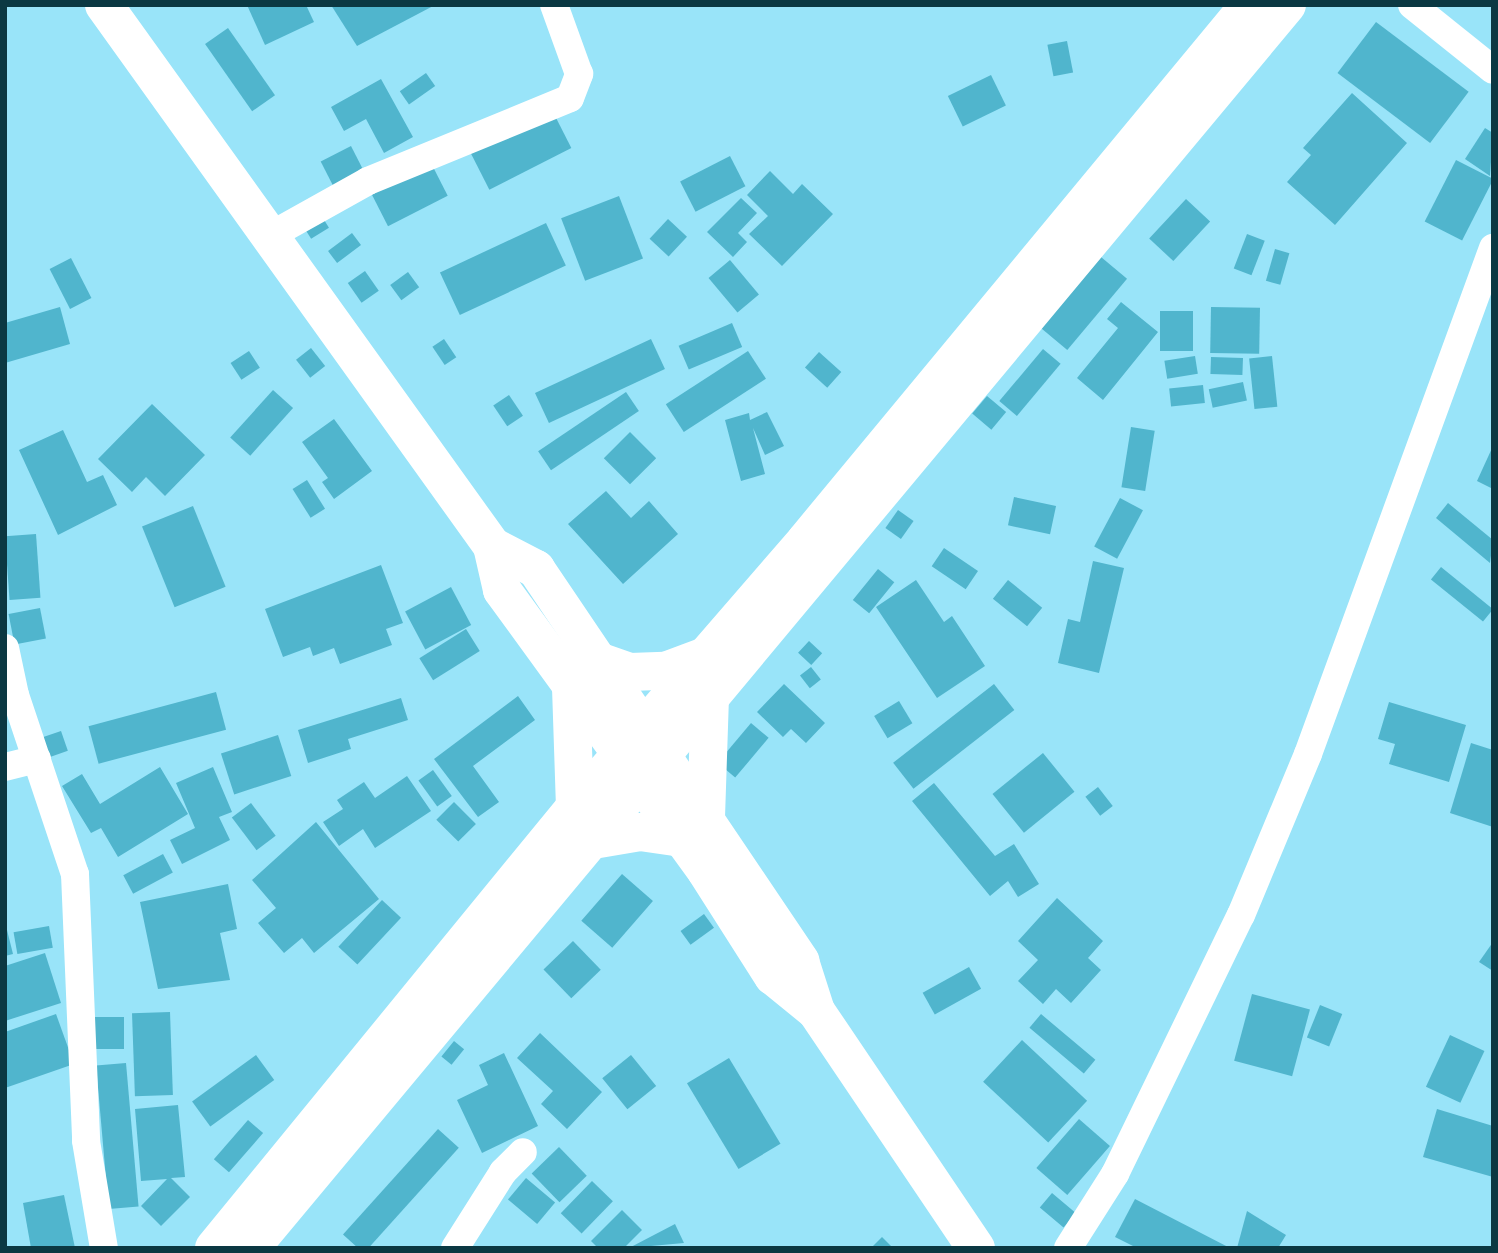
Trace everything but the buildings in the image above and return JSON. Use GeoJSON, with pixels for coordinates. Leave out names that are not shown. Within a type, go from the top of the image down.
{"type":"FeatureCollection","features":[{"type":"Feature","properties":{"kind":"main road"},"geometry":{"type":"LineString","coordinates":[[104,5],[266,238],[492,546],[502,590],[571,687],[642,753]]}},
{"type":"Feature","properties":{"kind":"main road"},"geometry":{"type":"LineString","coordinates":[[214,1248],[642,753],[703,657],[1249,5]]}},
{"type":"Feature","properties":{"kind":"main road"},"geometry":{"type":"LineString","coordinates":[[642,753],[710,699],[1287,5]]}},
{"type":"Feature","properties":{"kind":"main road"},"geometry":{"type":"LineString","coordinates":[[492,546],[536,569],[601,662],[642,753],[694,827],[773,976],[816,1011],[976,1248]]}},
{"type":"Feature","properties":{"kind":"main road"},"geometry":{"type":"LineString","coordinates":[[601,662],[630,672],[665,671],[703,657]]}},
{"type":"Feature","properties":{"kind":"main road"},"geometry":{"type":"LineString","coordinates":[[251,1248],[581,824],[571,687]]}},
{"type":"Feature","properties":{"kind":"main road"},"geometry":{"type":"LineString","coordinates":[[694,827],[710,699]]}},
{"type":"Feature","properties":{"kind":"main road"},"geometry":{"type":"LineString","coordinates":[[581,824],[640,832],[694,827]]}},
{"type":"Feature","properties":{"kind":"street"},"geometry":{"type":"LineString","coordinates":[[266,238],[368,181],[570,98],[579,74],[554,5]]}},
{"type":"Feature","properties":{"kind":"street"},"geometry":{"type":"LineString","coordinates":[[1412,5],[1493,70]]}},
{"type":"Feature","properties":{"kind":"street"},"geometry":{"type":"LineString","coordinates":[[1068,1248],[1115,1174],[1241,915],[1308,754],[1493,248]]}},
{"type":"Feature","properties":{"kind":"street"},"geometry":{"type":"LineString","coordinates":[[5,648],[37,759],[75,874],[74,976],[86,1141],[104,1248]]}},
{"type":"Feature","properties":{"kind":"street"},"geometry":{"type":"LineString","coordinates":[[5,768],[37,759]]}},
{"type":"Feature","properties":{"kind":"street"},"geometry":{"type":"LineString","coordinates":[[455,1248],[503,1172],[523,1152]]}}]}
